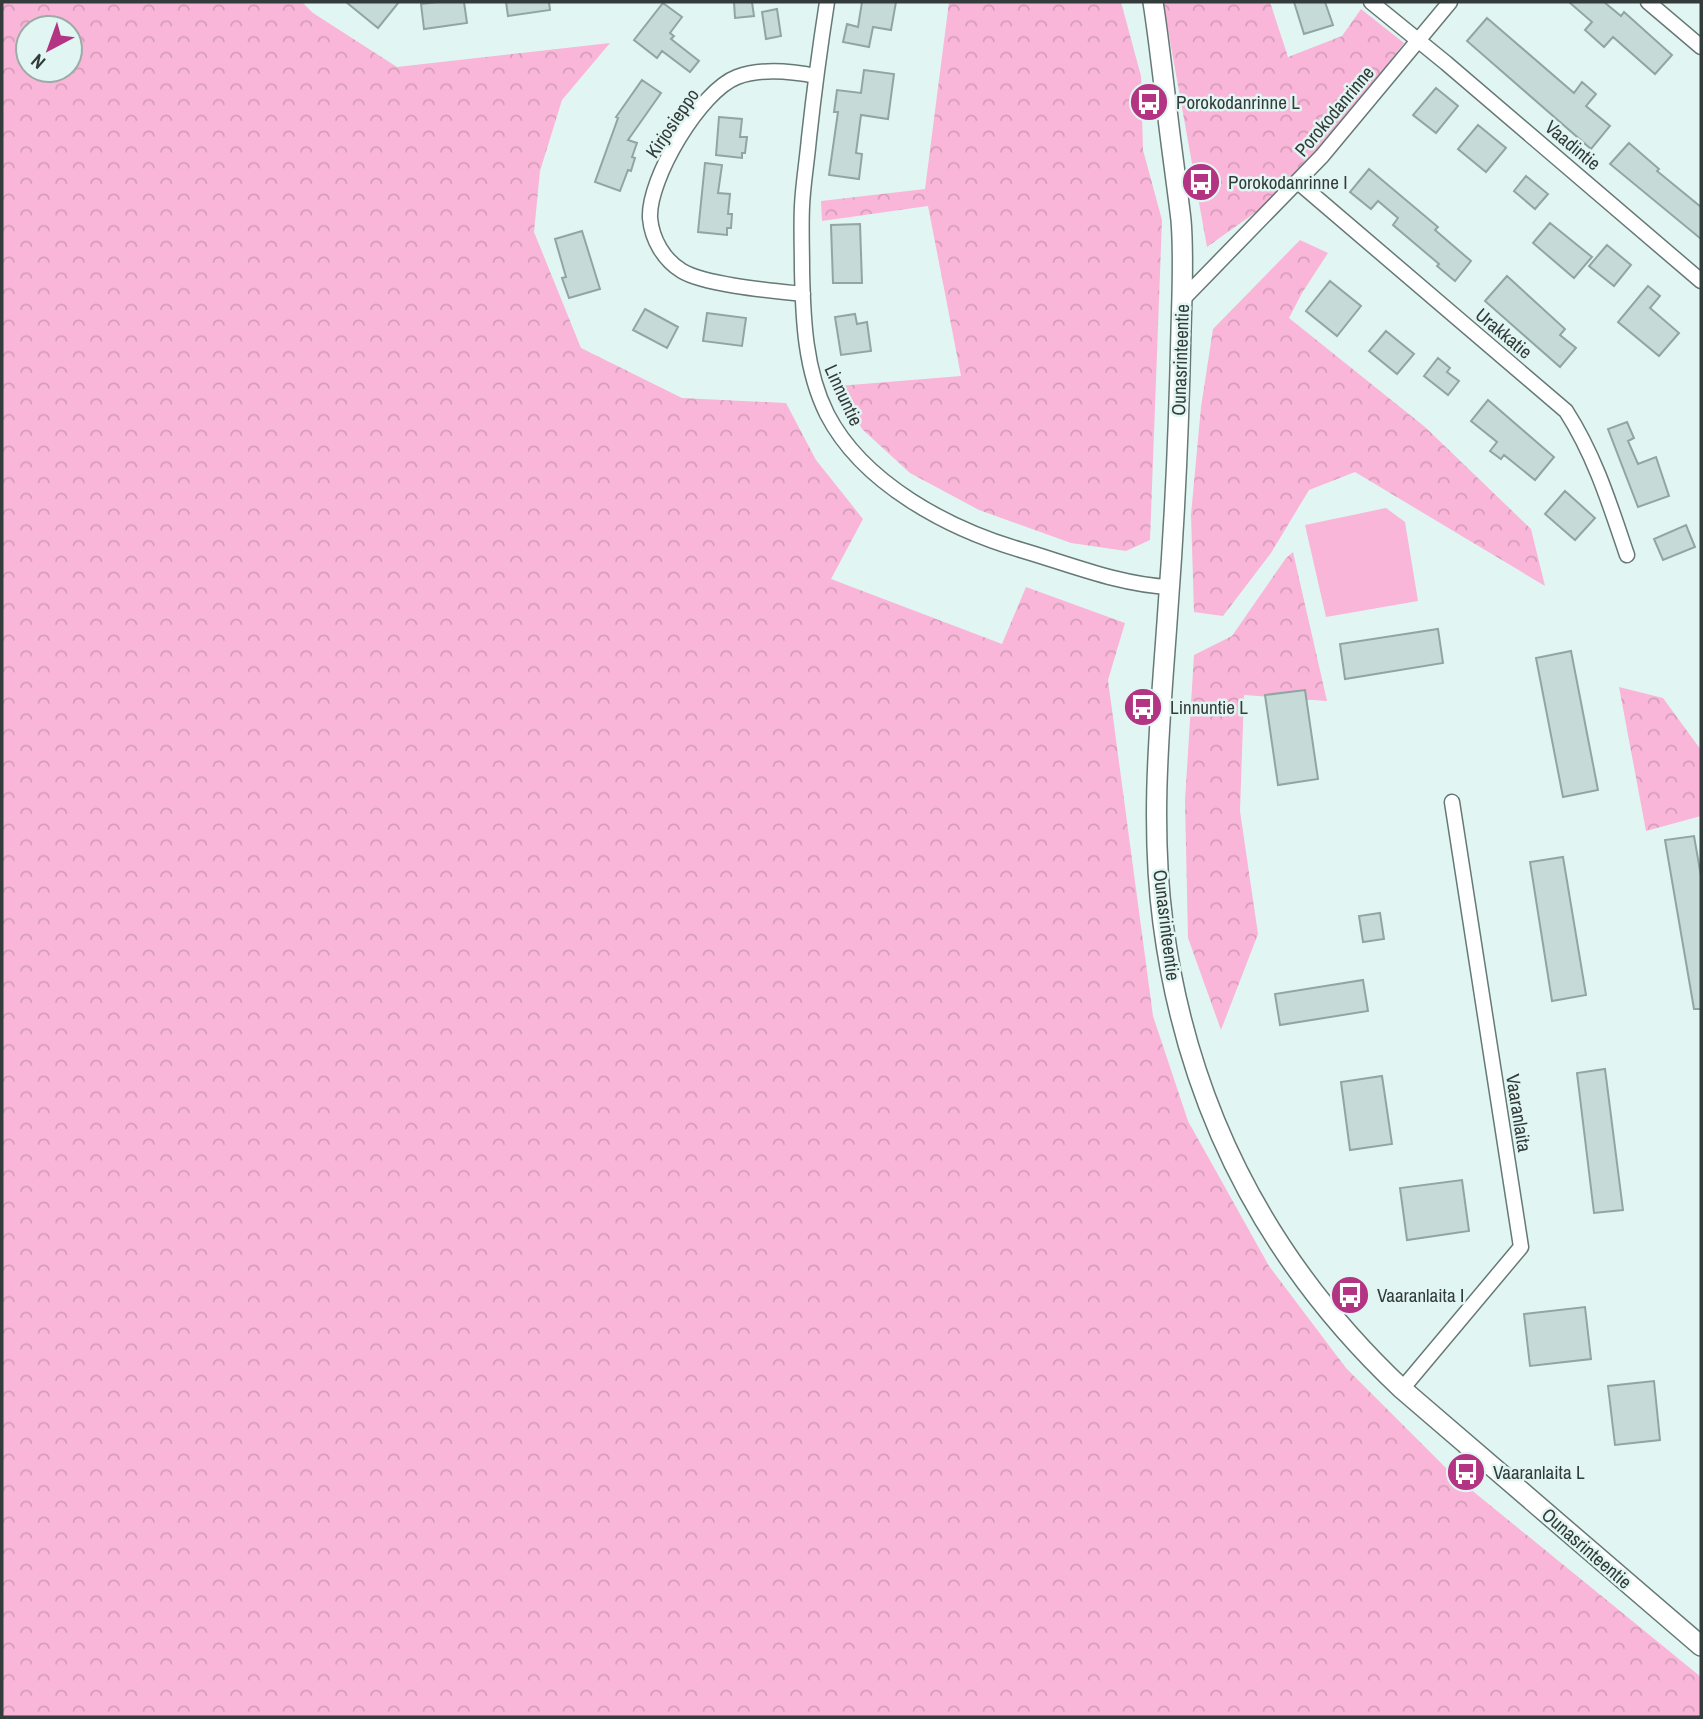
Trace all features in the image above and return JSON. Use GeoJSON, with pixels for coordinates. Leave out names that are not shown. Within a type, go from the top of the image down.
{"type":"FeatureCollection","features":[{"type":"Feature","properties":{"kind":"street","name":"Linnuntie"},"geometry":{"type":"LineString","coordinates":[[827,2],[802,205],[803,294],[809,363],[827,414],[858,458],[913,503],[936,516],[1002,544],[1133,582],[1170,587]]}},
{"type":"Feature","properties":{"kind":"street","name":"Ounasrinteentie"},"geometry":{"type":"LineString","coordinates":[[1153,2],[1181,223],[1182,300],[1170,587],[1158,755],[1157,842],[1163,921],[1182,1024],[1216,1124],[1253,1204],[1329,1313],[1358,1347],[1402,1389],[1701,1646]]}},
{"type":"Feature","properties":{"kind":"street","name":"Vaadintie"},"geometry":{"type":"LineString","coordinates":[[1371,2],[1696,274],[1701,281]]}},
{"type":"Feature","properties":{"kind":"street","name":"Porokodanrinne"},"geometry":{"type":"LineString","coordinates":[[1182,300],[1298,182],[1357,116],[1450,2]]}},
{"type":"Feature","properties":{"kind":"street"},"geometry":{"type":"LineString","coordinates":[[1648,2],[1701,47]]}},
{"type":"Feature","properties":{"kind":"street","name":"Kirjosieppo"},"geometry":{"type":"LineString","coordinates":[[803,294],[704,279],[683,271],[665,256],[654,237],[650,216],[661,173],[670,154],[708,97],[736,78],[777,72],[816,76]]}},
{"type":"Feature","properties":{"kind":"street","name":"Urakkatie"},"geometry":{"type":"LineString","coordinates":[[1298,182],[1566,411],[1600,476],[1627,555]]}},
{"type":"Feature","properties":{"kind":"street","name":"Vaaranlaita"},"geometry":{"type":"LineString","coordinates":[[1402,1389],[1521,1247],[1451,802]]}},
{"type":"Feature","properties":{"kind":"green space"},"geometry":{"type":"Polygon","coordinates":[[[2,2],[302,2],[313,13],[397,67],[610,43],[562,100],[540,171],[534,232],[581,348],[682,398],[786,403],[816,460],[863,519],[831,579],[1002,644],[1026,587],[1125,623],[1108,680],[1153,1016],[1188,1121],[1269,1266],[1346,1368],[1453,1475],[1701,1677],[1701,1717],[2,1717],[2,2]]]}},
{"type":"Feature","properties":{"kind":"green space"},"geometry":{"type":"Polygon","coordinates":[[[949,2],[1121,2],[1141,76],[1143,150],[1162,220],[1150,540],[1126,551],[1071,543],[979,510],[910,473],[862,429],[838,386],[961,376],[928,206],[822,221],[821,201],[925,189],[949,2]]]}},
{"type":"Feature","properties":{"kind":"green space"},"geometry":{"type":"Polygon","coordinates":[[[1163,2],[1270,2],[1288,57],[1342,36],[1361,9],[1404,43],[1298,182],[1207,247],[1163,2]]]}},
{"type":"Feature","properties":{"kind":"green space"},"geometry":{"type":"Polygon","coordinates":[[[1300,240],[1328,253],[1289,318],[1425,427],[1531,529],[1545,586],[1355,472],[1309,490],[1271,553],[1223,616],[1194,612],[1191,515],[1201,407],[1213,329],[1300,240]]]}},
{"type":"Feature","properties":{"kind":"green space"},"geometry":{"type":"Polygon","coordinates":[[[1386,508],[1405,522],[1418,601],[1326,617],[1305,525],[1386,508]]]}},
{"type":"Feature","properties":{"kind":"green space"},"geometry":{"type":"Polygon","coordinates":[[[1293,552],[1327,701],[1244,695],[1240,811],[1258,934],[1221,1030],[1188,938],[1185,801],[1194,655],[1232,636],[1286,558],[1293,552]]]}},
{"type":"Feature","properties":{"kind":"green space"},"geometry":{"type":"Polygon","coordinates":[[[1619,687],[1663,698],[1701,750],[1701,816],[1646,831],[1619,687]]]}},
{"type":"Feature","properties":{"kind":"building"},"geometry":{"type":"Polygon","coordinates":[[[346,2],[399,2],[378,28],[346,2]]]}},
{"type":"Feature","properties":{"kind":"building"},"geometry":{"type":"Polygon","coordinates":[[[464,2],[467,23],[424,29],[421,4],[464,2]]]}},
{"type":"Feature","properties":{"kind":"building"},"geometry":{"type":"Polygon","coordinates":[[[506,2],[549,2],[550,10],[508,16],[506,2]]]}},
{"type":"Feature","properties":{"kind":"building"},"geometry":{"type":"Polygon","coordinates":[[[734,2],[752,2],[754,16],[735,18],[734,2]]]}},
{"type":"Feature","properties":{"kind":"building"},"geometry":{"type":"Polygon","coordinates":[[[862,2],[896,2],[891,30],[873,27],[869,47],[843,42],[847,24],[858,27],[862,2]]]}},
{"type":"Feature","properties":{"kind":"building"},"geometry":{"type":"Polygon","coordinates":[[[1294,2],[1325,2],[1333,25],[1304,34],[1294,2]]]}},
{"type":"Feature","properties":{"kind":"building"},"geometry":{"type":"Polygon","coordinates":[[[1569,2],[1604,2],[1621,16],[1624,12],[1672,55],[1655,74],[1613,37],[1604,47],[1585,30],[1592,22],[1569,2]]]}},
{"type":"Feature","properties":{"kind":"building"},"geometry":{"type":"Polygon","coordinates":[[[663,3],[682,17],[670,33],[674,36],[671,39],[699,61],[690,72],[662,51],[657,58],[634,40],[663,3]]]}},
{"type":"Feature","properties":{"kind":"building"},"geometry":{"type":"Polygon","coordinates":[[[777,9],[781,36],[766,39],[762,12],[777,9]]]}},
{"type":"Feature","properties":{"kind":"building"},"geometry":{"type":"Polygon","coordinates":[[[1487,18],[1574,93],[1582,82],[1596,94],[1586,106],[1610,126],[1591,149],[1467,41],[1487,18]]]}},
{"type":"Feature","properties":{"kind":"building"},"geometry":{"type":"Polygon","coordinates":[[[864,70],[894,74],[888,119],[861,115],[856,153],[862,154],[859,179],[829,175],[838,112],[834,112],[837,90],[861,93],[864,70]]]}},
{"type":"Feature","properties":{"kind":"building"},"geometry":{"type":"Polygon","coordinates":[[[642,80],[661,93],[628,140],[637,143],[632,157],[635,158],[620,191],[595,182],[618,118],[616,117],[642,80]]]}},
{"type":"Feature","properties":{"kind":"building"},"geometry":{"type":"Polygon","coordinates":[[[1436,88],[1458,106],[1436,133],[1413,115],[1436,88]]]}},
{"type":"Feature","properties":{"kind":"building"},"geometry":{"type":"Polygon","coordinates":[[[719,117],[742,119],[740,137],[747,137],[742,158],[716,155],[719,117]]]}},
{"type":"Feature","properties":{"kind":"building"},"geometry":{"type":"Polygon","coordinates":[[[1478,125],[1506,148],[1486,172],[1458,149],[1478,125]]]}},
{"type":"Feature","properties":{"kind":"building"},"geometry":{"type":"Polygon","coordinates":[[[1629,143],[1659,169],[1657,171],[1701,207],[1701,239],[1610,164],[1629,143]]]}},
{"type":"Feature","properties":{"kind":"building"},"geometry":{"type":"Polygon","coordinates":[[[705,163],[722,165],[718,193],[730,194],[728,214],[732,214],[731,228],[727,228],[727,235],[698,232],[705,163]]]}},
{"type":"Feature","properties":{"kind":"building"},"geometry":{"type":"Polygon","coordinates":[[[1369,169],[1438,227],[1435,230],[1471,261],[1455,281],[1393,225],[1398,218],[1378,201],[1371,209],[1350,192],[1369,169]]]}},
{"type":"Feature","properties":{"kind":"building"},"geometry":{"type":"Polygon","coordinates":[[[1526,176],[1548,194],[1535,209],[1514,191],[1526,176]]]}},
{"type":"Feature","properties":{"kind":"building"},"geometry":{"type":"Polygon","coordinates":[[[1550,223],[1592,257],[1574,278],[1533,243],[1550,223]]]}},
{"type":"Feature","properties":{"kind":"building"},"geometry":{"type":"Polygon","coordinates":[[[860,224],[862,283],[833,283],[831,225],[860,224]]]}},
{"type":"Feature","properties":{"kind":"building"},"geometry":{"type":"Polygon","coordinates":[[[582,231],[600,289],[569,298],[562,278],[566,277],[555,239],[582,231]]]}},
{"type":"Feature","properties":{"kind":"building"},"geometry":{"type":"Polygon","coordinates":[[[1607,245],[1631,265],[1614,286],[1589,266],[1607,245]]]}},
{"type":"Feature","properties":{"kind":"building"},"geometry":{"type":"Polygon","coordinates":[[[1507,276],[1565,329],[1560,335],[1576,348],[1560,367],[1485,301],[1507,276]]]}},
{"type":"Feature","properties":{"kind":"building"},"geometry":{"type":"Polygon","coordinates":[[[1330,281],[1361,306],[1337,336],[1306,311],[1330,281]]]}},
{"type":"Feature","properties":{"kind":"building"},"geometry":{"type":"Polygon","coordinates":[[[1648,286],[1660,296],[1650,308],[1679,333],[1659,356],[1618,322],[1648,286]]]}},
{"type":"Feature","properties":{"kind":"building"},"geometry":{"type":"Polygon","coordinates":[[[645,309],[678,327],[667,348],[633,330],[645,309]]]}},
{"type":"Feature","properties":{"kind":"building"},"geometry":{"type":"Polygon","coordinates":[[[707,313],[746,318],[742,346],[703,341],[707,313]]]}},
{"type":"Feature","properties":{"kind":"building"},"geometry":{"type":"Polygon","coordinates":[[[855,314],[857,324],[867,322],[871,351],[841,355],[835,317],[855,314]]]}},
{"type":"Feature","properties":{"kind":"building"},"geometry":{"type":"Polygon","coordinates":[[[1386,331],[1414,354],[1397,374],[1369,351],[1386,331]]]}},
{"type":"Feature","properties":{"kind":"building"},"geometry":{"type":"Polygon","coordinates":[[[1438,358],[1450,368],[1447,372],[1459,381],[1448,395],[1424,376],[1438,358]]]}},
{"type":"Feature","properties":{"kind":"building"},"geometry":{"type":"Polygon","coordinates":[[[1488,400],[1554,457],[1535,480],[1504,455],[1501,459],[1490,451],[1497,442],[1471,421],[1488,400]]]}},
{"type":"Feature","properties":{"kind":"building"},"geometry":{"type":"Polygon","coordinates":[[[1627,422],[1634,438],[1628,441],[1638,464],[1656,457],[1669,496],[1638,507],[1608,429],[1627,422]]]}},
{"type":"Feature","properties":{"kind":"building"},"geometry":{"type":"Polygon","coordinates":[[[1565,491],[1595,518],[1575,540],[1545,514],[1565,491]]]}},
{"type":"Feature","properties":{"kind":"building"},"geometry":{"type":"Polygon","coordinates":[[[1686,525],[1695,547],[1663,560],[1654,539],[1686,525]]]}},
{"type":"Feature","properties":{"kind":"building"},"geometry":{"type":"Polygon","coordinates":[[[1438,629],[1443,663],[1345,679],[1340,644],[1438,629]]]}},
{"type":"Feature","properties":{"kind":"building"},"geometry":{"type":"Polygon","coordinates":[[[1571,651],[1598,790],[1563,797],[1536,658],[1571,651]]]}},
{"type":"Feature","properties":{"kind":"building"},"geometry":{"type":"Polygon","coordinates":[[[1305,690],[1318,779],[1278,785],[1265,695],[1305,690]]]}},
{"type":"Feature","properties":{"kind":"building"},"geometry":{"type":"Polygon","coordinates":[[[1694,836],[1701,876],[1701,1009],[1694,1009],[1665,840],[1694,836]]]}},
{"type":"Feature","properties":{"kind":"building"},"geometry":{"type":"Polygon","coordinates":[[[1563,857],[1586,995],[1552,1001],[1530,862],[1563,857]]]}},
{"type":"Feature","properties":{"kind":"building"},"geometry":{"type":"Polygon","coordinates":[[[1380,913],[1384,939],[1363,942],[1359,916],[1380,913]]]}},
{"type":"Feature","properties":{"kind":"building"},"geometry":{"type":"Polygon","coordinates":[[[1363,980],[1368,1011],[1280,1025],[1275,994],[1363,980]]]}},
{"type":"Feature","properties":{"kind":"building"},"geometry":{"type":"Polygon","coordinates":[[[1605,1069],[1623,1210],[1594,1213],[1577,1073],[1605,1069]]]}},
{"type":"Feature","properties":{"kind":"building"},"geometry":{"type":"Polygon","coordinates":[[[1382,1076],[1392,1144],[1350,1150],[1341,1082],[1382,1076]]]}},
{"type":"Feature","properties":{"kind":"building"},"geometry":{"type":"Polygon","coordinates":[[[1462,1180],[1469,1231],[1407,1240],[1400,1188],[1462,1180]]]}},
{"type":"Feature","properties":{"kind":"building"},"geometry":{"type":"Polygon","coordinates":[[[1585,1307],[1591,1359],[1530,1366],[1524,1314],[1585,1307]]]}},
{"type":"Feature","properties":{"kind":"building"},"geometry":{"type":"Polygon","coordinates":[[[1654,1381],[1660,1440],[1615,1445],[1608,1386],[1654,1381]]]}},
{"type":"Feature","properties":{"kind":"place","name":"Porokodanrinne L"},"geometry":{"type":"Point","coordinates":[1149,102]}},
{"type":"Feature","properties":{"kind":"place","name":"Porokodanrinne I"},"geometry":{"type":"Point","coordinates":[1201,182]}},
{"type":"Feature","properties":{"kind":"place","name":"Linnuntie L"},"geometry":{"type":"Point","coordinates":[1143,707]}},
{"type":"Feature","properties":{"kind":"place","name":"Vaaranlaita I"},"geometry":{"type":"Point","coordinates":[1350,1295]}},
{"type":"Feature","properties":{"kind":"place","name":"Vaaranlaita L"},"geometry":{"type":"Point","coordinates":[1466,1472]}}]}
